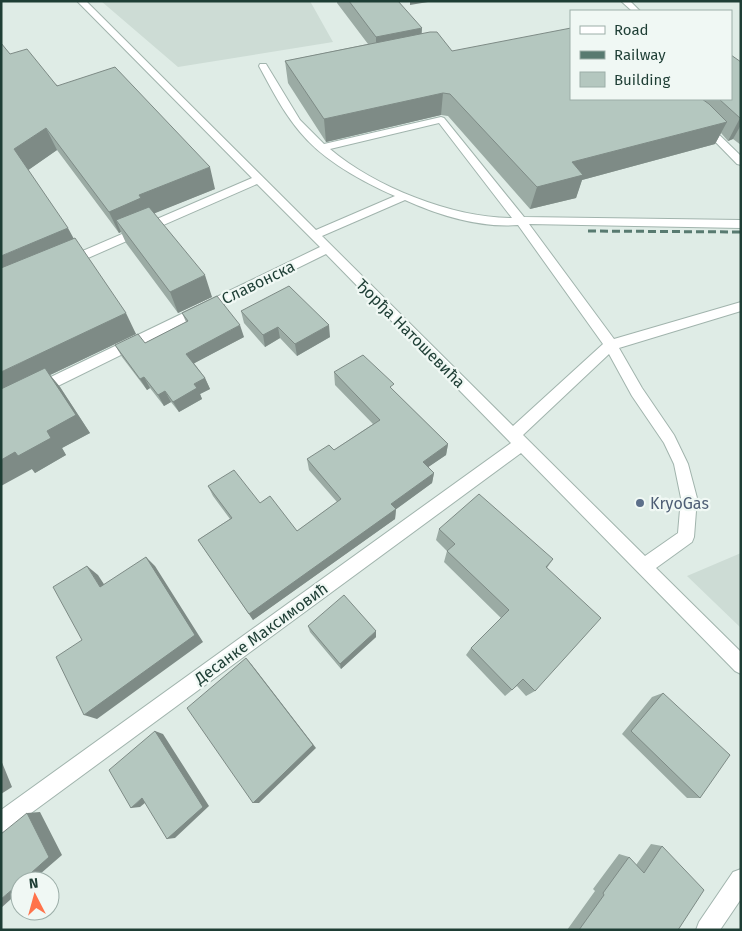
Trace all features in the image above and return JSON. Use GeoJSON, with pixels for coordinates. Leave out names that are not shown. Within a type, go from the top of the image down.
{"type":"FeatureCollection","features":[{"type":"Feature","properties":{"kind":"street","name":"Ђорђа Натошевића"},"geometry":{"type":"LineString","coordinates":[[81,1],[741,666]]}},
{"type":"Feature","properties":{"kind":"street"},"geometry":{"type":"LineString","coordinates":[[625,1],[635,10]]}},
{"type":"Feature","properties":{"kind":"street"},"geometry":{"type":"LineString","coordinates":[[263,66],[276,79],[285,104],[310,137],[332,157],[402,197],[443,210],[498,222],[522,223],[537,220],[741,224]]}},
{"type":"Feature","properties":{"kind":"street"},"geometry":{"type":"LineString","coordinates":[[672,100],[702,123],[741,162]]}},
{"type":"Feature","properties":{"kind":"street"},"geometry":{"type":"LineString","coordinates":[[322,148],[440,120],[522,223],[611,344],[637,392],[669,439],[681,464],[688,498],[686,537],[643,567]]}},
{"type":"Feature","properties":{"kind":"street"},"geometry":{"type":"LineString","coordinates":[[56,267],[259,179]]}},
{"type":"Feature","properties":{"kind":"street"},"geometry":{"type":"LineString","coordinates":[[314,235],[402,197]]}},
{"type":"Feature","properties":{"kind":"street","name":"Славонска"},"geometry":{"type":"LineString","coordinates":[[1,408],[326,248]]}},
{"type":"Feature","properties":{"kind":"street"},"geometry":{"type":"LineString","coordinates":[[611,344],[741,306]]}},
{"type":"Feature","properties":{"kind":"street","name":"Десанке Максимовић"},"geometry":{"type":"LineString","coordinates":[[1,823],[517,440],[611,344]]}},
{"type":"Feature","properties":{"kind":"street"},"geometry":{"type":"LineString","coordinates":[[707,930],[741,880]]}},
{"type":"Feature","properties":{"kind":"shaded area"},"geometry":{"type":"Polygon","coordinates":[[[101,1],[310,1],[333,42],[178,67],[101,1]]]}},
{"type":"Feature","properties":{"kind":"shaded area"},"geometry":{"type":"Polygon","coordinates":[[[741,553],[741,628],[687,576],[741,553]]]}},
{"type":"Feature","properties":{"kind":"building"},"geometry":{"type":"Polygon","coordinates":[[[349,1],[398,1],[422,28],[376,37],[349,1]]]}},
{"type":"Feature","properties":{"kind":"building"},"geometry":{"type":"Polygon","coordinates":[[[570,28],[570,100],[703,100],[727,122],[572,162],[583,175],[537,187],[450,94],[443,93],[324,119],[285,61],[430,32],[437,32],[452,51],[570,28]]]}},
{"type":"Feature","properties":{"kind":"building"},"geometry":{"type":"Polygon","coordinates":[[[1,43],[10,54],[27,49],[57,86],[115,67],[210,167],[139,195],[141,198],[109,212],[46,128],[14,149],[68,228],[1,256],[1,43]]]}},
{"type":"Feature","properties":{"kind":"building"},"geometry":{"type":"Polygon","coordinates":[[[732,56],[741,62],[740,118],[720,100],[732,100],[732,56]]]}},
{"type":"Feature","properties":{"kind":"building"},"geometry":{"type":"Polygon","coordinates":[[[149,207],[205,275],[170,292],[116,220],[149,207]]]}},
{"type":"Feature","properties":{"kind":"building"},"geometry":{"type":"Polygon","coordinates":[[[75,238],[126,313],[1,372],[1,268],[75,238]]]}},
{"type":"Feature","properties":{"kind":"building"},"geometry":{"type":"Polygon","coordinates":[[[289,286],[329,325],[295,344],[278,327],[263,335],[241,311],[289,286]]]}},
{"type":"Feature","properties":{"kind":"building"},"geometry":{"type":"Polygon","coordinates":[[[217,296],[240,325],[186,354],[205,378],[194,384],[197,388],[173,402],[165,391],[158,395],[144,377],[140,379],[115,345],[138,334],[145,343],[188,321],[182,313],[217,296]]]}},
{"type":"Feature","properties":{"kind":"building"},"geometry":{"type":"Polygon","coordinates":[[[363,355],[394,384],[390,387],[448,444],[423,462],[434,473],[391,504],[396,509],[249,614],[198,540],[232,518],[208,486],[234,470],[260,503],[270,496],[297,531],[341,499],[307,459],[329,445],[334,450],[380,420],[334,372],[363,355]]]}},
{"type":"Feature","properties":{"kind":"building"},"geometry":{"type":"Polygon","coordinates":[[[45,368],[76,415],[47,431],[51,438],[18,456],[15,452],[1,460],[1,389],[45,368]]]}},
{"type":"Feature","properties":{"kind":"building"},"geometry":{"type":"Polygon","coordinates":[[[479,494],[553,559],[546,567],[601,618],[535,691],[523,679],[512,690],[471,648],[509,610],[447,551],[455,544],[439,529],[479,494]]]}},
{"type":"Feature","properties":{"kind":"building"},"geometry":{"type":"Polygon","coordinates":[[[146,557],[195,635],[84,715],[56,657],[82,640],[53,587],[87,566],[100,587],[146,557]]]}},
{"type":"Feature","properties":{"kind":"building"},"geometry":{"type":"Polygon","coordinates":[[[344,595],[376,631],[340,664],[308,626],[344,595]]]}},
{"type":"Feature","properties":{"kind":"building"},"geometry":{"type":"Polygon","coordinates":[[[246,658],[313,745],[253,803],[187,708],[246,658]]]}},
{"type":"Feature","properties":{"kind":"building"},"geometry":{"type":"Polygon","coordinates":[[[663,693],[730,755],[700,798],[631,731],[663,693]]]}},
{"type":"Feature","properties":{"kind":"building"},"geometry":{"type":"Polygon","coordinates":[[[155,731],[203,807],[167,839],[142,798],[131,808],[109,770],[155,731]]]}},
{"type":"Feature","properties":{"kind":"building"},"geometry":{"type":"Polygon","coordinates":[[[27,813],[49,857],[33,871],[10,871],[10,891],[1,899],[1,834],[27,813]]]}},
{"type":"Feature","properties":{"kind":"building"},"geometry":{"type":"Polygon","coordinates":[[[662,846],[704,890],[678,930],[579,930],[629,857],[644,873],[662,846]]]}},
{"type":"Feature","properties":{"kind":"railway"},"geometry":{"type":"LineString","coordinates":[[588,231],[741,232]]}},
{"type":"Feature","properties":{"kind":"place","name":"KryoGas"},"geometry":{"type":"Point","coordinates":[640,503]}}]}
